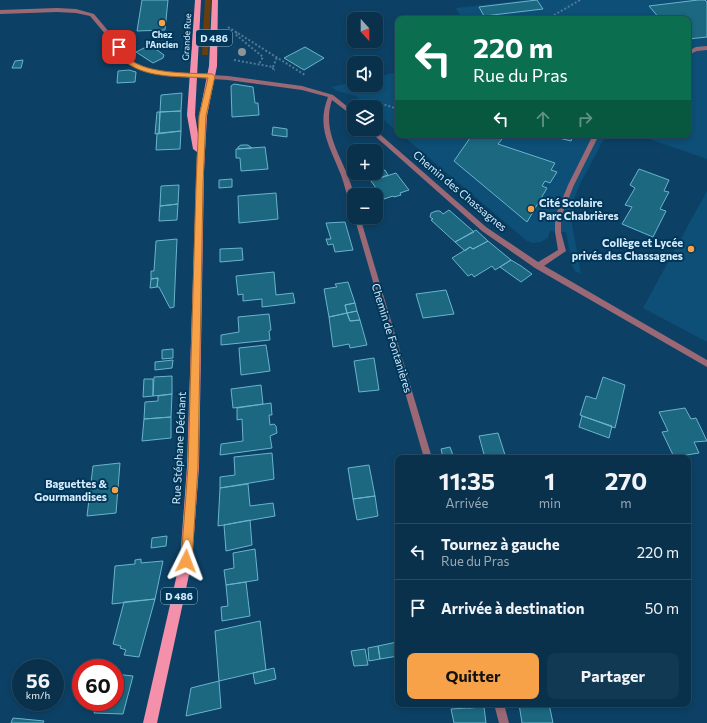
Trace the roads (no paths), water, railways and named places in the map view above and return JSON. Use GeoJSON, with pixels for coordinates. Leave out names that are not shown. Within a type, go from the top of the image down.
{"type":"FeatureCollection","features":[{"type":"Feature","properties":{"kind":"main road","name":"Grande Rue"},"geometry":{"type":"LineString","coordinates":[[193,74],[198,0]]}},
{"type":"Feature","properties":{"kind":"main road","name":"D 486"},"geometry":{"type":"LineString","coordinates":[[212,76],[215,0]]}},
{"type":"Feature","properties":{"kind":"main road","name":"Rue Stéphane Déchant"},"geometry":{"type":"LineString","coordinates":[[193,74],[191,116],[200,170]]}},
{"type":"Feature","properties":{"kind":"main road","name":"Rue Stéphane Déchant"},"geometry":{"type":"LineString","coordinates":[[150,723],[186,561],[193,467],[200,170],[203,116],[212,76]]}},
{"type":"Feature","properties":{"kind":"street"},"geometry":{"type":"LineString","coordinates":[[0,12],[57,10],[76,11],[92,15],[119,47],[128,61],[145,69],[173,74],[212,76],[302,88],[331,96],[347,109]]}},
{"type":"Feature","properties":{"kind":"street"},"geometry":{"type":"LineString","coordinates":[[691,52],[696,49],[707,48]]}},
{"type":"Feature","properties":{"kind":"street"},"geometry":{"type":"LineString","coordinates":[[331,96],[325,109],[327,137],[348,188]]}},
{"type":"Feature","properties":{"kind":"street","name":"Chemin des Chassagnes"},"geometry":{"type":"LineString","coordinates":[[378,136],[484,229],[538,266],[707,364]]}},
{"type":"Feature","properties":{"kind":"street"},"geometry":{"type":"LineString","coordinates":[[538,266],[562,251],[558,232],[558,216],[571,185],[594,138]]}},
{"type":"Feature","properties":{"kind":"street","name":"Chemin de Fontanières"},"geometry":{"type":"LineString","coordinates":[[358,224],[427,455]]}},
{"type":"Feature","properties":{"kind":"street"},"geometry":{"type":"LineString","coordinates":[[500,707],[504,723]]}},
{"type":"Feature","properties":{"kind":"place","name":"Chez l'Ancien"},"geometry":{"type":"Point","coordinates":[162,23]}},
{"type":"Feature","properties":{"kind":"place","name":"Cité Scolaire Parc Chabrières"},"geometry":{"type":"Point","coordinates":[531,209]}},
{"type":"Feature","properties":{"kind":"place","name":"Collège et Lycée privés des Chassagnes"},"geometry":{"type":"Point","coordinates":[691,249]}},
{"type":"Feature","properties":{"kind":"place","name":"Baguettes & Gourmandises"},"geometry":{"type":"Point","coordinates":[115,490]}}]}
